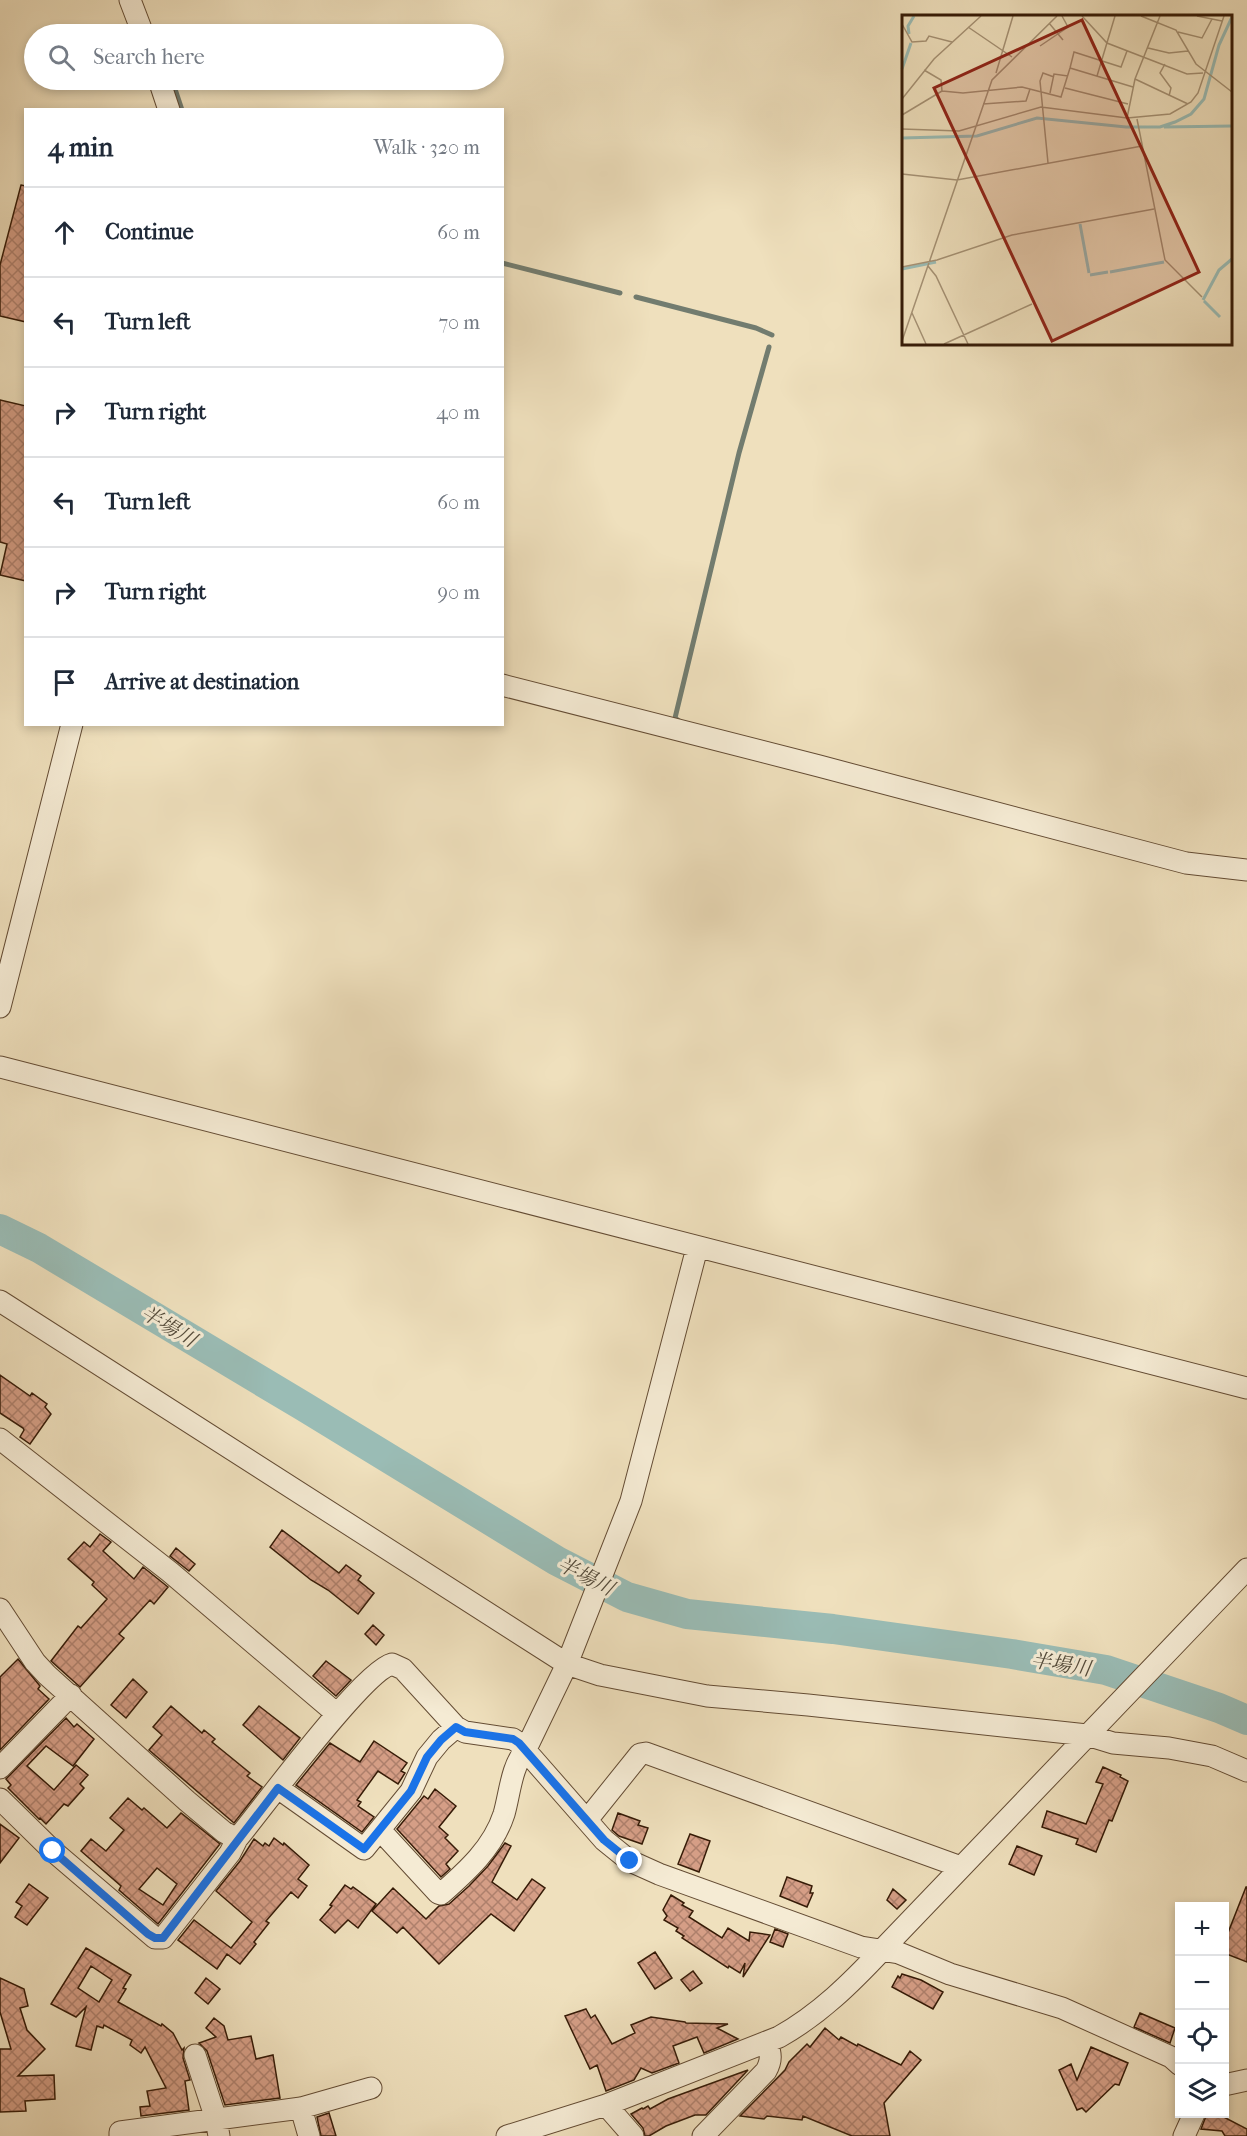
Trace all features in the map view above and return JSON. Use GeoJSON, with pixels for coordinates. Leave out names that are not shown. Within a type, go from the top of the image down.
{"type":"FeatureCollection","features":[{"type":"Feature","properties":{"kind":"street"},"geometry":{"type":"LineString","coordinates":[[130,0],[139,24]]}},
{"type":"Feature","properties":{"kind":"street"},"geometry":{"type":"LineString","coordinates":[[163,90],[169,108]]}},
{"type":"Feature","properties":{"kind":"street"},"geometry":{"type":"LineString","coordinates":[[504,686],[1186,863],[1247,870]]}},
{"type":"Feature","properties":{"kind":"street"},"geometry":{"type":"LineString","coordinates":[[0,1007],[71,726]]}},
{"type":"Feature","properties":{"kind":"street"},"geometry":{"type":"LineString","coordinates":[[0,1067],[1247,1388]]}},
{"type":"Feature","properties":{"kind":"street"},"geometry":{"type":"LineString","coordinates":[[380,1830],[441,1894],[474,1865],[490,1844],[503,1816],[514,1771],[569,1659],[631,1501],[697,1248]]}},
{"type":"Feature","properties":{"kind":"street"},"geometry":{"type":"LineString","coordinates":[[2,1308],[569,1659],[600,1675],[707,1696],[1091,1731],[1113,1743],[1169,1748],[1212,1756],[1247,1771]]}},
{"type":"Feature","properties":{"kind":"street"},"geometry":{"type":"LineString","coordinates":[[0,1439],[170,1572],[337,1714]]}},
{"type":"Feature","properties":{"kind":"street"},"geometry":{"type":"LineString","coordinates":[[507,2136],[606,2105],[767,2042],[800,2026],[821,2010],[841,1993],[1247,1569]]}},
{"type":"Feature","properties":{"kind":"street"},"geometry":{"type":"LineString","coordinates":[[0,1609],[35,1662],[47,1675],[72,1695],[187,1801],[224,1832],[237,1839]]}},
{"type":"Feature","properties":{"kind":"street"},"geometry":{"type":"LineString","coordinates":[[0,1799],[53,1851],[155,1938],[163,1938],[230,1853],[237,1839],[337,1714],[380,1670],[392,1664],[403,1670],[456,1727],[465,1732],[513,1739],[526,1749],[604,1840],[630,1861],[659,1874],[861,1947],[899,1953],[950,1974],[1062,2008],[1171,2057],[1178,2064]]}},
{"type":"Feature","properties":{"kind":"street"},"geometry":{"type":"LineString","coordinates":[[0,1768],[72,1695]]}},
{"type":"Feature","properties":{"kind":"street"},"geometry":{"type":"LineString","coordinates":[[278,1788],[364,1849],[411,1791],[427,1757],[456,1727]]}},
{"type":"Feature","properties":{"kind":"street"},"geometry":{"type":"LineString","coordinates":[[587,1820],[640,1754],[646,1753],[961,1867]]}},
{"type":"Feature","properties":{"kind":"street"},"geometry":{"type":"LineString","coordinates":[[703,2136],[766,2071],[771,2061],[767,2042]]}},
{"type":"Feature","properties":{"kind":"street"},"geometry":{"type":"LineString","coordinates":[[195,2055],[218,2128]]}},
{"type":"Feature","properties":{"kind":"street"},"geometry":{"type":"LineString","coordinates":[[1229,2084],[1247,2080]]}},
{"type":"Feature","properties":{"kind":"street"},"geometry":{"type":"LineString","coordinates":[[120,2136],[120,2132],[218,2128],[371,2088]]}},
{"type":"Feature","properties":{"kind":"street"},"geometry":{"type":"LineString","coordinates":[[606,2105],[633,2136]]}},
{"type":"Feature","properties":{"kind":"street"},"geometry":{"type":"LineString","coordinates":[[301,2108],[309,2136]]}},
{"type":"Feature","properties":{"kind":"street"},"geometry":{"type":"LineString","coordinates":[[1184,2136],[1192,2118]]}},
{"type":"Feature","properties":{"kind":"building"},"geometry":{"type":"Polygon","coordinates":[[[21,185],[24,186],[24,322],[0,316],[0,265],[21,185]]]}},
{"type":"Feature","properties":{"kind":"building"},"geometry":{"type":"Polygon","coordinates":[[[0,400],[24,406],[24,581],[0,575],[7,544],[0,542],[0,400]]]}},
{"type":"Feature","properties":{"kind":"building"},"geometry":{"type":"Polygon","coordinates":[[[0,1375],[30,1396],[32,1393],[47,1404],[45,1407],[51,1414],[30,1444],[20,1437],[23,1428],[0,1413],[0,1375]]]}},
{"type":"Feature","properties":{"kind":"building"},"geometry":{"type":"Polygon","coordinates":[[[282,1530],[339,1573],[346,1565],[361,1576],[358,1580],[374,1593],[358,1614],[270,1547],[282,1530]]]}},
{"type":"Feature","properties":{"kind":"building"},"geometry":{"type":"Polygon","coordinates":[[[100,1534],[111,1542],[103,1551],[134,1579],[143,1567],[168,1587],[154,1604],[150,1600],[119,1634],[124,1638],[80,1687],[51,1661],[78,1626],[81,1628],[107,1599],[92,1585],[94,1582],[68,1559],[84,1542],[90,1547],[100,1534]]]}},
{"type":"Feature","properties":{"kind":"building"},"geometry":{"type":"Polygon","coordinates":[[[176,1548],[195,1564],[189,1571],[170,1556],[176,1548]]]}},
{"type":"Feature","properties":{"kind":"building"},"geometry":{"type":"Polygon","coordinates":[[[373,1625],[384,1635],[376,1645],[365,1634],[373,1625]]]}},
{"type":"Feature","properties":{"kind":"building"},"geometry":{"type":"Polygon","coordinates":[[[18,1659],[40,1686],[38,1689],[49,1699],[0,1750],[0,1677],[18,1659]]]}},
{"type":"Feature","properties":{"kind":"building"},"geometry":{"type":"Polygon","coordinates":[[[326,1661],[351,1680],[336,1696],[313,1676],[326,1661]]]}},
{"type":"Feature","properties":{"kind":"building"},"geometry":{"type":"Polygon","coordinates":[[[133,1679],[147,1692],[126,1718],[111,1705],[133,1679]]]}},
{"type":"Feature","properties":{"kind":"building"},"geometry":{"type":"Polygon","coordinates":[[[171,1706],[202,1733],[204,1730],[215,1739],[212,1742],[250,1773],[247,1776],[262,1787],[234,1823],[149,1750],[162,1735],[153,1727],[171,1706]]]}},
{"type":"Feature","properties":{"kind":"building"},"geometry":{"type":"Polygon","coordinates":[[[259,1706],[300,1738],[283,1760],[243,1725],[259,1706]]]}},
{"type":"Feature","properties":{"kind":"building"},"geometry":{"type":"Polygon","coordinates":[[[66,1718],[74,1727],[77,1724],[94,1739],[73,1766],[46,1746],[27,1766],[54,1790],[76,1765],[88,1775],[80,1784],[84,1788],[68,1806],[64,1804],[46,1824],[8,1788],[11,1785],[6,1779],[66,1718]]]}},
{"type":"Feature","properties":{"kind":"building"},"geometry":{"type":"Polygon","coordinates":[[[374,1741],[407,1763],[401,1771],[405,1773],[398,1784],[378,1771],[357,1800],[361,1802],[358,1806],[374,1817],[362,1832],[296,1785],[330,1743],[360,1762],[374,1741]]]}},
{"type":"Feature","properties":{"kind":"building"},"geometry":{"type":"Polygon","coordinates":[[[1103,1767],[1121,1775],[1120,1777],[1128,1781],[1112,1821],[1109,1820],[1096,1852],[1076,1844],[1078,1839],[1042,1827],[1047,1811],[1086,1824],[1103,1784],[1096,1782],[1103,1767]]]}},
{"type":"Feature","properties":{"kind":"building"},"geometry":{"type":"Polygon","coordinates":[[[435,1789],[456,1806],[439,1827],[448,1835],[445,1838],[458,1851],[446,1864],[450,1869],[441,1877],[397,1829],[424,1796],[428,1799],[435,1789]]]}},
{"type":"Feature","properties":{"kind":"building"},"geometry":{"type":"Polygon","coordinates":[[[128,1798],[142,1810],[144,1808],[167,1828],[181,1813],[220,1844],[158,1924],[119,1890],[121,1886],[81,1851],[91,1839],[106,1851],[124,1830],[110,1818],[128,1798]],[[157,1868],[139,1889],[163,1905],[177,1884],[157,1868]]]}},
{"type":"Feature","properties":{"kind":"building"},"geometry":{"type":"Polygon","coordinates":[[[618,1813],[640,1821],[638,1825],[648,1828],[642,1844],[619,1836],[612,1830],[618,1813]]]}},
{"type":"Feature","properties":{"kind":"building"},"geometry":{"type":"Polygon","coordinates":[[[0,1824],[19,1838],[0,1863],[0,1824]]]}},
{"type":"Feature","properties":{"kind":"building"},"geometry":{"type":"Polygon","coordinates":[[[690,1834],[710,1841],[699,1872],[678,1864],[690,1834]]]}},
{"type":"Feature","properties":{"kind":"building"},"geometry":{"type":"Polygon","coordinates":[[[274,1838],[283,1845],[284,1843],[309,1865],[298,1879],[307,1886],[298,1898],[291,1892],[266,1921],[269,1923],[240,1964],[227,1954],[217,1969],[178,1940],[194,1920],[231,1948],[252,1922],[216,1891],[254,1839],[263,1846],[265,1843],[269,1846],[274,1838]]]}},
{"type":"Feature","properties":{"kind":"building"},"geometry":{"type":"Polygon","coordinates":[[[505,1843],[511,1846],[492,1882],[517,1900],[532,1879],[545,1888],[514,1931],[491,1914],[439,1964],[403,1927],[397,1933],[372,1911],[393,1888],[426,1919],[439,1906],[449,1904],[469,1886],[505,1843]]]}},
{"type":"Feature","properties":{"kind":"building"},"geometry":{"type":"Polygon","coordinates":[[[1017,1846],[1042,1856],[1034,1875],[1009,1864],[1017,1846]]]}},
{"type":"Feature","properties":{"kind":"building"},"geometry":{"type":"Polygon","coordinates":[[[787,1877],[812,1886],[810,1893],[813,1893],[807,1907],[780,1896],[787,1877]]]}},
{"type":"Feature","properties":{"kind":"building"},"geometry":{"type":"Polygon","coordinates":[[[29,1884],[48,1898],[27,1925],[15,1917],[22,1906],[16,1902],[29,1884]]]}},
{"type":"Feature","properties":{"kind":"building"},"geometry":{"type":"Polygon","coordinates":[[[345,1885],[351,1889],[353,1887],[376,1904],[358,1928],[348,1920],[335,1933],[320,1920],[345,1885]]]}},
{"type":"Feature","properties":{"kind":"building"},"geometry":{"type":"Polygon","coordinates":[[[1247,1887],[1247,1962],[1229,1955],[1229,1930],[1247,1887]]]}},
{"type":"Feature","properties":{"kind":"building"},"geometry":{"type":"Polygon","coordinates":[[[893,1889],[906,1900],[897,1909],[887,1900],[893,1889]]]}},
{"type":"Feature","properties":{"kind":"building"},"geometry":{"type":"Polygon","coordinates":[[[671,1895],[693,1911],[689,1917],[722,1938],[728,1928],[749,1941],[750,1932],[770,1935],[743,1977],[745,1963],[740,1973],[729,1966],[728,1968],[682,1938],[684,1936],[676,1931],[678,1928],[664,1920],[667,1916],[663,1910],[671,1895]]]}},
{"type":"Feature","properties":{"kind":"building"},"geometry":{"type":"Polygon","coordinates":[[[775,1929],[788,1934],[783,1947],[770,1942],[775,1929]]]}},
{"type":"Feature","properties":{"kind":"building"},"geometry":{"type":"Polygon","coordinates":[[[86,1948],[131,1975],[118,2002],[161,2026],[162,2024],[173,2033],[182,2050],[184,2048],[183,2058],[190,2080],[185,2081],[189,2110],[141,2116],[140,2107],[150,2106],[147,2091],[166,2088],[145,2047],[141,2053],[130,2045],[132,2040],[104,2025],[103,2028],[97,2026],[91,2050],[76,2046],[86,2007],[76,2017],[51,2004],[86,1948]],[[91,1966],[78,1988],[99,2002],[112,1980],[91,1966]]]}},
{"type":"Feature","properties":{"kind":"building"},"geometry":{"type":"Polygon","coordinates":[[[655,1952],[672,1978],[655,1989],[638,1963],[655,1952]]]}},
{"type":"Feature","properties":{"kind":"building"},"geometry":{"type":"Polygon","coordinates":[[[693,1971],[702,1983],[690,1991],[681,1980],[693,1971]]]}},
{"type":"Feature","properties":{"kind":"building"},"geometry":{"type":"Polygon","coordinates":[[[902,1974],[921,1980],[943,1992],[933,2009],[892,1987],[898,1976],[900,1978],[902,1974]]]}},
{"type":"Feature","properties":{"kind":"building"},"geometry":{"type":"Polygon","coordinates":[[[0,1978],[24,1989],[28,2006],[20,2008],[27,2030],[45,2049],[18,2076],[54,2075],[55,2099],[25,2101],[26,2111],[0,2112],[0,2049],[11,2049],[0,2012],[0,1978]]]}},
{"type":"Feature","properties":{"kind":"building"},"geometry":{"type":"Polygon","coordinates":[[[206,1978],[220,1989],[208,2004],[195,1993],[206,1978]]]}},
{"type":"Feature","properties":{"kind":"building"},"geometry":{"type":"Polygon","coordinates":[[[586,2009],[591,2018],[595,2015],[612,2044],[635,2033],[631,2025],[651,2017],[686,2023],[728,2024],[717,2028],[738,2039],[704,2053],[697,2037],[673,2046],[679,2063],[652,2073],[641,2068],[634,2080],[606,2091],[597,2065],[590,2069],[565,2016],[586,2009]]]}},
{"type":"Feature","properties":{"kind":"building"},"geometry":{"type":"Polygon","coordinates":[[[1140,2013],[1175,2028],[1170,2043],[1134,2027],[1140,2013]]]}},
{"type":"Feature","properties":{"kind":"building"},"geometry":{"type":"Polygon","coordinates":[[[214,2018],[224,2026],[228,2040],[251,2036],[256,2059],[273,2055],[280,2098],[225,2105],[207,2051],[199,2043],[216,2037],[206,2028],[214,2018]]]}},
{"type":"Feature","properties":{"kind":"building"},"geometry":{"type":"Polygon","coordinates":[[[825,2028],[839,2040],[841,2037],[901,2065],[910,2051],[921,2060],[884,2103],[890,2136],[852,2136],[803,2116],[802,2120],[740,2116],[807,2044],[810,2047],[825,2028]]]}},
{"type":"Feature","properties":{"kind":"building"},"geometry":{"type":"Polygon","coordinates":[[[1091,2047],[1128,2063],[1119,2085],[1115,2084],[1086,2112],[1082,2108],[1077,2110],[1059,2070],[1071,2064],[1077,2080],[1091,2047]]]}},
{"type":"Feature","properties":{"kind":"building"},"geometry":{"type":"Polygon","coordinates":[[[748,2070],[706,2115],[695,2115],[645,2136],[643,2128],[631,2114],[648,2106],[650,2109],[668,2099],[748,2070]]]}},
{"type":"Feature","properties":{"kind":"building"},"geometry":{"type":"Polygon","coordinates":[[[329,2113],[336,2136],[321,2136],[317,2117],[329,2113]]]}},
{"type":"Feature","properties":{"kind":"building"},"geometry":{"type":"Polygon","coordinates":[[[1205,2118],[1226,2118],[1247,2129],[1247,2136],[1225,2136],[1222,2131],[1201,2129],[1205,2118]]]}},
{"type":"Feature","properties":{"kind":"waterway"},"geometry":{"type":"LineString","coordinates":[[175,90],[181,108]]}},
{"type":"Feature","properties":{"kind":"waterway"},"geometry":{"type":"LineString","coordinates":[[504,264],[620,293]]}},
{"type":"Feature","properties":{"kind":"waterway"},"geometry":{"type":"LineString","coordinates":[[636,297],[756,328],[772,335]]}},
{"type":"Feature","properties":{"kind":"waterway"},"geometry":{"type":"LineString","coordinates":[[682,723],[675,718],[739,453],[769,347]]}},
{"type":"Feature","properties":{"kind":"waterway","name":"半場川"},"geometry":{"type":"LineString","coordinates":[[0,1229],[39,1248],[557,1561],[627,1597],[687,1614],[833,1629],[1012,1654],[1106,1670],[1219,1708],[1247,1720]]}},
{"type":"Feature","properties":{"kind":"route"},"geometry":{"type":"LineString","coordinates":[[53,1851],[148,1934],[155,1938],[163,1938],[278,1788],[364,1849],[411,1791],[427,1757],[456,1727],[465,1732],[513,1739],[519,1743],[604,1840],[630,1861]]}}]}
